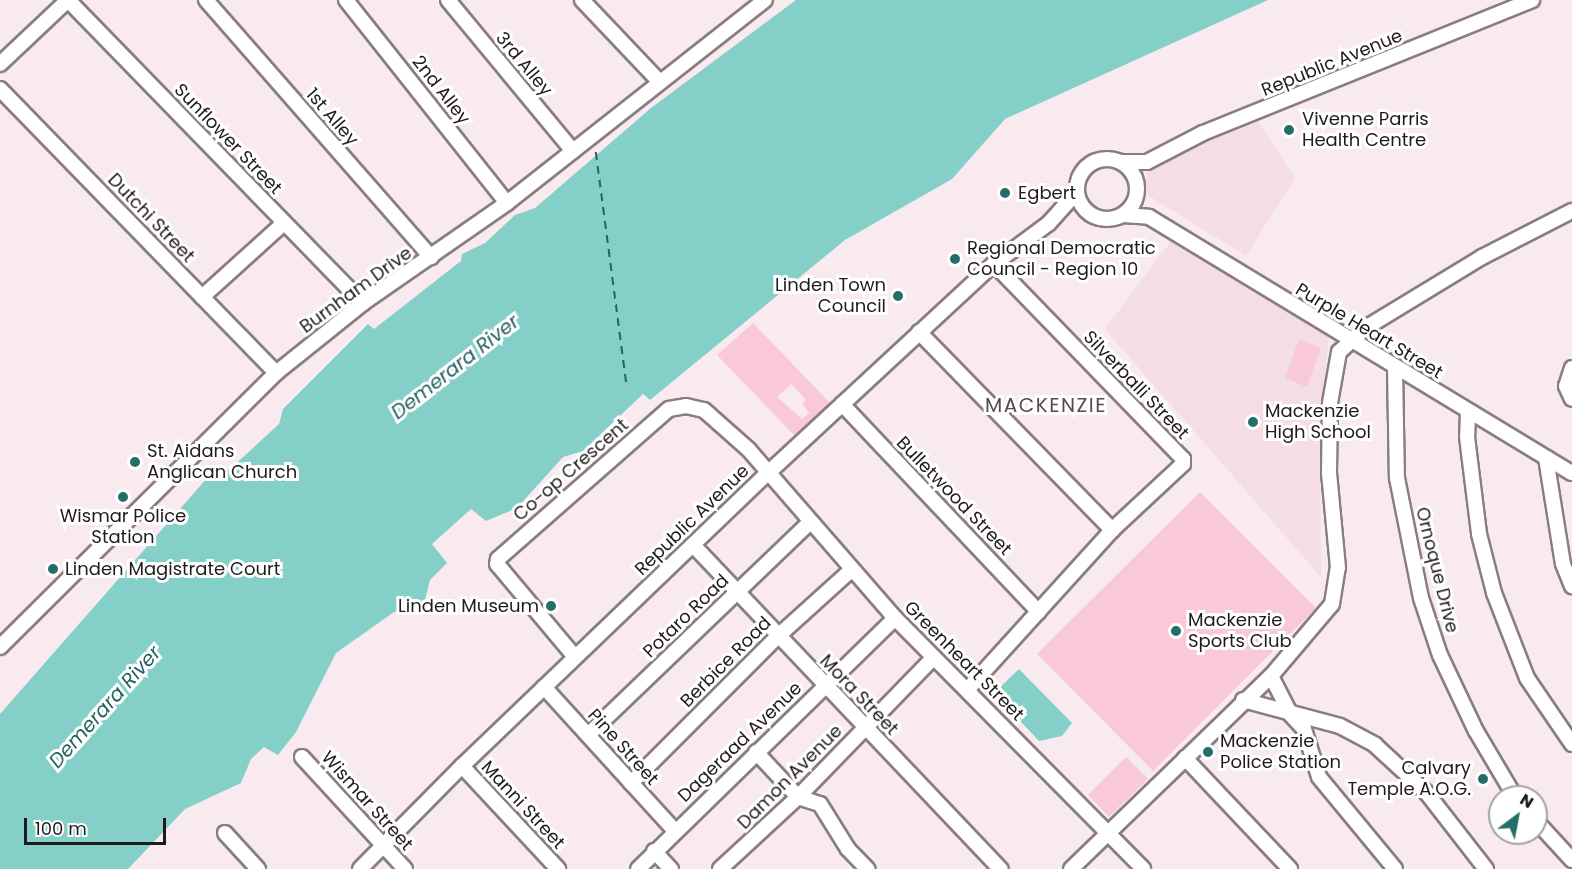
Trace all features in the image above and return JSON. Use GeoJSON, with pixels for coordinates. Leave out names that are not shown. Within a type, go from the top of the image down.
{"type":"FeatureCollection","features":[{"type":"Feature","properties":{"kind":"street"},"geometry":{"type":"LineString","coordinates":[[0,64],[68,0]]}},
{"type":"Feature","properties":{"kind":"street","name":"Sunflower Street"},"geometry":{"type":"LineString","coordinates":[[68,0],[363,303]]}},
{"type":"Feature","properties":{"kind":"street","name":"1st Alley"},"geometry":{"type":"LineString","coordinates":[[206,0],[431,257]]}},
{"type":"Feature","properties":{"kind":"street","name":"2nd Alley"},"geometry":{"type":"LineString","coordinates":[[346,0],[507,202]]}},
{"type":"Feature","properties":{"kind":"street","name":"3rd Alley"},"geometry":{"type":"LineString","coordinates":[[448,0],[573,151]]}},
{"type":"Feature","properties":{"kind":"street"},"geometry":{"type":"LineString","coordinates":[[582,0],[659,81]]}},
{"type":"Feature","properties":{"kind":"street","name":"Burnham Drive"},"geometry":{"type":"LineString","coordinates":[[0,646],[276,373],[363,303],[507,202],[765,0]]}},
{"type":"Feature","properties":{"kind":"street","name":"Republic Avenue"},"geometry":{"type":"LineString","coordinates":[[1122,162],[1147,162],[1203,133],[1533,0]]}},
{"type":"Feature","properties":{"kind":"street","name":"Dutchi Street"},"geometry":{"type":"LineString","coordinates":[[0,89],[276,373]]}},
{"type":"Feature","properties":{"kind":"street"},"geometry":{"type":"LineString","coordinates":[[1099,218],[1080,204],[1076,193],[1081,171],[1089,163],[1100,159],[1122,162],[1137,188],[1149,217]]}},
{"type":"Feature","properties":{"kind":"street"},"geometry":{"type":"LineString","coordinates":[[1061,211],[1099,218],[1122,215],[1137,188],[1147,162]]}},
{"type":"Feature","properties":{"kind":"street","name":"Republic Avenue"},"geometry":{"type":"LineString","coordinates":[[360,869],[462,766],[768,473],[994,264],[1061,211],[1076,193]]}},
{"type":"Feature","properties":{"kind":"street"},"geometry":{"type":"LineString","coordinates":[[1071,869],[1243,700],[1271,676],[1326,614],[1336,589],[1330,404],[1339,352],[1349,340],[1482,257],[1572,211]]}},
{"type":"Feature","properties":{"kind":"street","name":"Purple Heart Street"},"geometry":{"type":"LineString","coordinates":[[1122,215],[1149,217],[1468,412],[1546,458],[1570,466]]}},
{"type":"Feature","properties":{"kind":"street"},"geometry":{"type":"LineString","coordinates":[[202,297],[284,223]]}},
{"type":"Feature","properties":{"kind":"street","name":"Silverballi Street"},"geometry":{"type":"LineString","coordinates":[[968,689],[1112,530],[1177,472],[1183,459],[994,264]]}},
{"type":"Feature","properties":{"kind":"street"},"geometry":{"type":"LineString","coordinates":[[919,332],[1112,530]]}},
{"type":"Feature","properties":{"kind":"street","name":"Ornoque Drive"},"geometry":{"type":"LineString","coordinates":[[1395,368],[1397,478],[1421,598],[1444,664],[1476,731],[1508,785]]}},
{"type":"Feature","properties":{"kind":"street"},"geometry":{"type":"LineString","coordinates":[[1572,368],[1566,386],[1572,399]]}},
{"type":"Feature","properties":{"kind":"street","name":"Bulletwood Street"},"geometry":{"type":"LineString","coordinates":[[842,404],[1039,612]]}},
{"type":"Feature","properties":{"kind":"street","name":"Co-op Crescent"},"geometry":{"type":"LineString","coordinates":[[575,657],[498,564],[503,552],[669,409],[686,406],[704,410],[740,440],[768,473]]}},
{"type":"Feature","properties":{"kind":"street"},"geometry":{"type":"LineString","coordinates":[[1468,412],[1467,437],[1479,534],[1494,593],[1527,678],[1572,744]]}},
{"type":"Feature","properties":{"kind":"street"},"geometry":{"type":"LineString","coordinates":[[1546,458],[1563,564],[1572,586]]}},
{"type":"Feature","properties":{"kind":"street","name":"Greenheart Street"},"geometry":{"type":"LineString","coordinates":[[768,473],[850,571],[1143,869]]}},
{"type":"Feature","properties":{"kind":"street","name":"Potaro Road"},"geometry":{"type":"LineString","coordinates":[[588,735],[809,523]]}},
{"type":"Feature","properties":{"kind":"street","name":"Mora Street"},"geometry":{"type":"LineString","coordinates":[[693,545],[777,637],[825,684],[1001,869]]}},
{"type":"Feature","properties":{"kind":"street","name":"Berbice Road"},"geometry":{"type":"LineString","coordinates":[[631,783],[777,637],[850,571]]}},
{"type":"Feature","properties":{"kind":"street","name":"Dageraad Avenue"},"geometry":{"type":"LineString","coordinates":[[638,869],[895,618]]}},
{"type":"Feature","properties":{"kind":"street","name":"Damon Avenue"},"geometry":{"type":"LineString","coordinates":[[720,869],[798,797],[934,657]]}},
{"type":"Feature","properties":{"kind":"street"},"geometry":{"type":"LineString","coordinates":[[1271,676],[1291,715],[1304,729],[1319,777],[1395,869]]}},
{"type":"Feature","properties":{"kind":"street","name":"Pine Street"},"geometry":{"type":"LineString","coordinates":[[544,687],[675,831]]}},
{"type":"Feature","properties":{"kind":"street"},"geometry":{"type":"LineString","coordinates":[[1243,700],[1291,715],[1340,726],[1375,745],[1426,792],[1486,869]]}},
{"type":"Feature","properties":{"kind":"street"},"geometry":{"type":"LineString","coordinates":[[756,752],[798,797],[820,804],[848,849],[867,869]]}},
{"type":"Feature","properties":{"kind":"street","name":"Wismar Street"},"geometry":{"type":"LineString","coordinates":[[302,757],[405,869]]}},
{"type":"Feature","properties":{"kind":"street"},"geometry":{"type":"LineString","coordinates":[[1185,758],[1290,869]]}},
{"type":"Feature","properties":{"kind":"street","name":"Manni Street"},"geometry":{"type":"LineString","coordinates":[[462,766],[558,869]]}},
{"type":"Feature","properties":{"kind":"street"},"geometry":{"type":"LineString","coordinates":[[225,833],[258,869]]}},
{"type":"Feature","properties":{"kind":"street"},"geometry":{"type":"LineString","coordinates":[[1548,834],[1572,860]]}},
{"type":"Feature","properties":{"kind":"street"},"geometry":{"type":"LineString","coordinates":[[654,851],[671,869]]}},
{"type":"Feature","properties":{"kind":"shaded area"},"geometry":{"type":"Polygon","coordinates":[[[1256,118],[1295,178],[1246,256],[1146,194],[1147,171],[1192,143],[1256,118]]]}},
{"type":"Feature","properties":{"kind":"shaded area","name":"Mackenzie High School"},"geometry":{"type":"Polygon","coordinates":[[[1174,237],[1329,332],[1320,446],[1321,577],[1105,329],[1174,237]]]}},
{"type":"Feature","properties":{"kind":"shaded area"},"geometry":{"type":"Polygon","coordinates":[[[753,323],[832,405],[796,437],[717,355],[753,323]],[[791,384],[777,397],[802,419],[809,413],[802,404],[806,400],[791,384]]]}},
{"type":"Feature","properties":{"kind":"shaded area"},"geometry":{"type":"Polygon","coordinates":[[[1299,339],[1321,348],[1307,387],[1285,378],[1299,339]]]}},
{"type":"Feature","properties":{"kind":"shaded area","name":"Mackenzie Sports Club"},"geometry":{"type":"Polygon","coordinates":[[[1200,492],[1316,608],[1153,771],[1037,654],[1200,492]]]}},
{"type":"Feature","properties":{"kind":"shaded area"},"geometry":{"type":"Polygon","coordinates":[[[1126,757],[1148,779],[1109,817],[1088,795],[1126,757]]]}},
{"type":"Feature","properties":{"kind":"water","name":"Demerara River"},"geometry":{"type":"Polygon","coordinates":[[[796,0],[1268,0],[1005,119],[952,179],[845,240],[650,400],[643,394],[583,451],[563,457],[517,508],[486,521],[471,509],[432,544],[447,563],[430,580],[424,604],[394,612],[336,653],[296,732],[278,755],[264,747],[251,759],[241,783],[185,809],[128,869],[0,869],[0,714],[215,469],[229,470],[279,424],[283,409],[368,324],[374,329],[461,261],[462,254],[485,243],[515,215],[535,208],[651,108],[796,0]]]}},
{"type":"Feature","properties":{"kind":"water"},"geometry":{"type":"Polygon","coordinates":[[[1019,669],[1072,723],[1062,736],[1039,741],[994,693],[1019,669]]]}},
{"type":"Feature","properties":{"kind":"ferry route"},"geometry":{"type":"LineString","coordinates":[[596,152],[627,386]]}},
{"type":"Feature","properties":{"kind":"place","name":"Vivenne Parris Health Centre"},"geometry":{"type":"Point","coordinates":[1289,130]}},
{"type":"Feature","properties":{"kind":"place","name":"Egbert"},"geometry":{"type":"Point","coordinates":[1005,193]}},
{"type":"Feature","properties":{"kind":"place","name":"Regional Democratic Council - Region 10"},"geometry":{"type":"Point","coordinates":[955,259]}},
{"type":"Feature","properties":{"kind":"place","name":"Linden Town Council"},"geometry":{"type":"Point","coordinates":[898,296]}},
{"type":"Feature","properties":{"kind":"place","name":"Mackenzie High School"},"geometry":{"type":"Point","coordinates":[1253,422]}},
{"type":"Feature","properties":{"kind":"place","name":"St. Aidans Anglican Church"},"geometry":{"type":"Point","coordinates":[135,462]}},
{"type":"Feature","properties":{"kind":"place","name":"Wismar Police Station"},"geometry":{"type":"Point","coordinates":[123,497]}},
{"type":"Feature","properties":{"kind":"place","name":"Linden Magistrate Court"},"geometry":{"type":"Point","coordinates":[53,569]}},
{"type":"Feature","properties":{"kind":"place","name":"Linden Museum"},"geometry":{"type":"Point","coordinates":[551,606]}},
{"type":"Feature","properties":{"kind":"place","name":"Mackenzie Sports Club"},"geometry":{"type":"Point","coordinates":[1176,631]}},
{"type":"Feature","properties":{"kind":"place","name":"Mackenzie Police Station"},"geometry":{"type":"Point","coordinates":[1208,752]}},
{"type":"Feature","properties":{"kind":"place","name":"Calvary Temple A.O.G."},"geometry":{"type":"Point","coordinates":[1483,779]}},
{"type":"Feature","properties":{"kind":"district","name":"MACKENZIE"},"geometry":{"type":"Point","coordinates":[1046,405]}}]}
